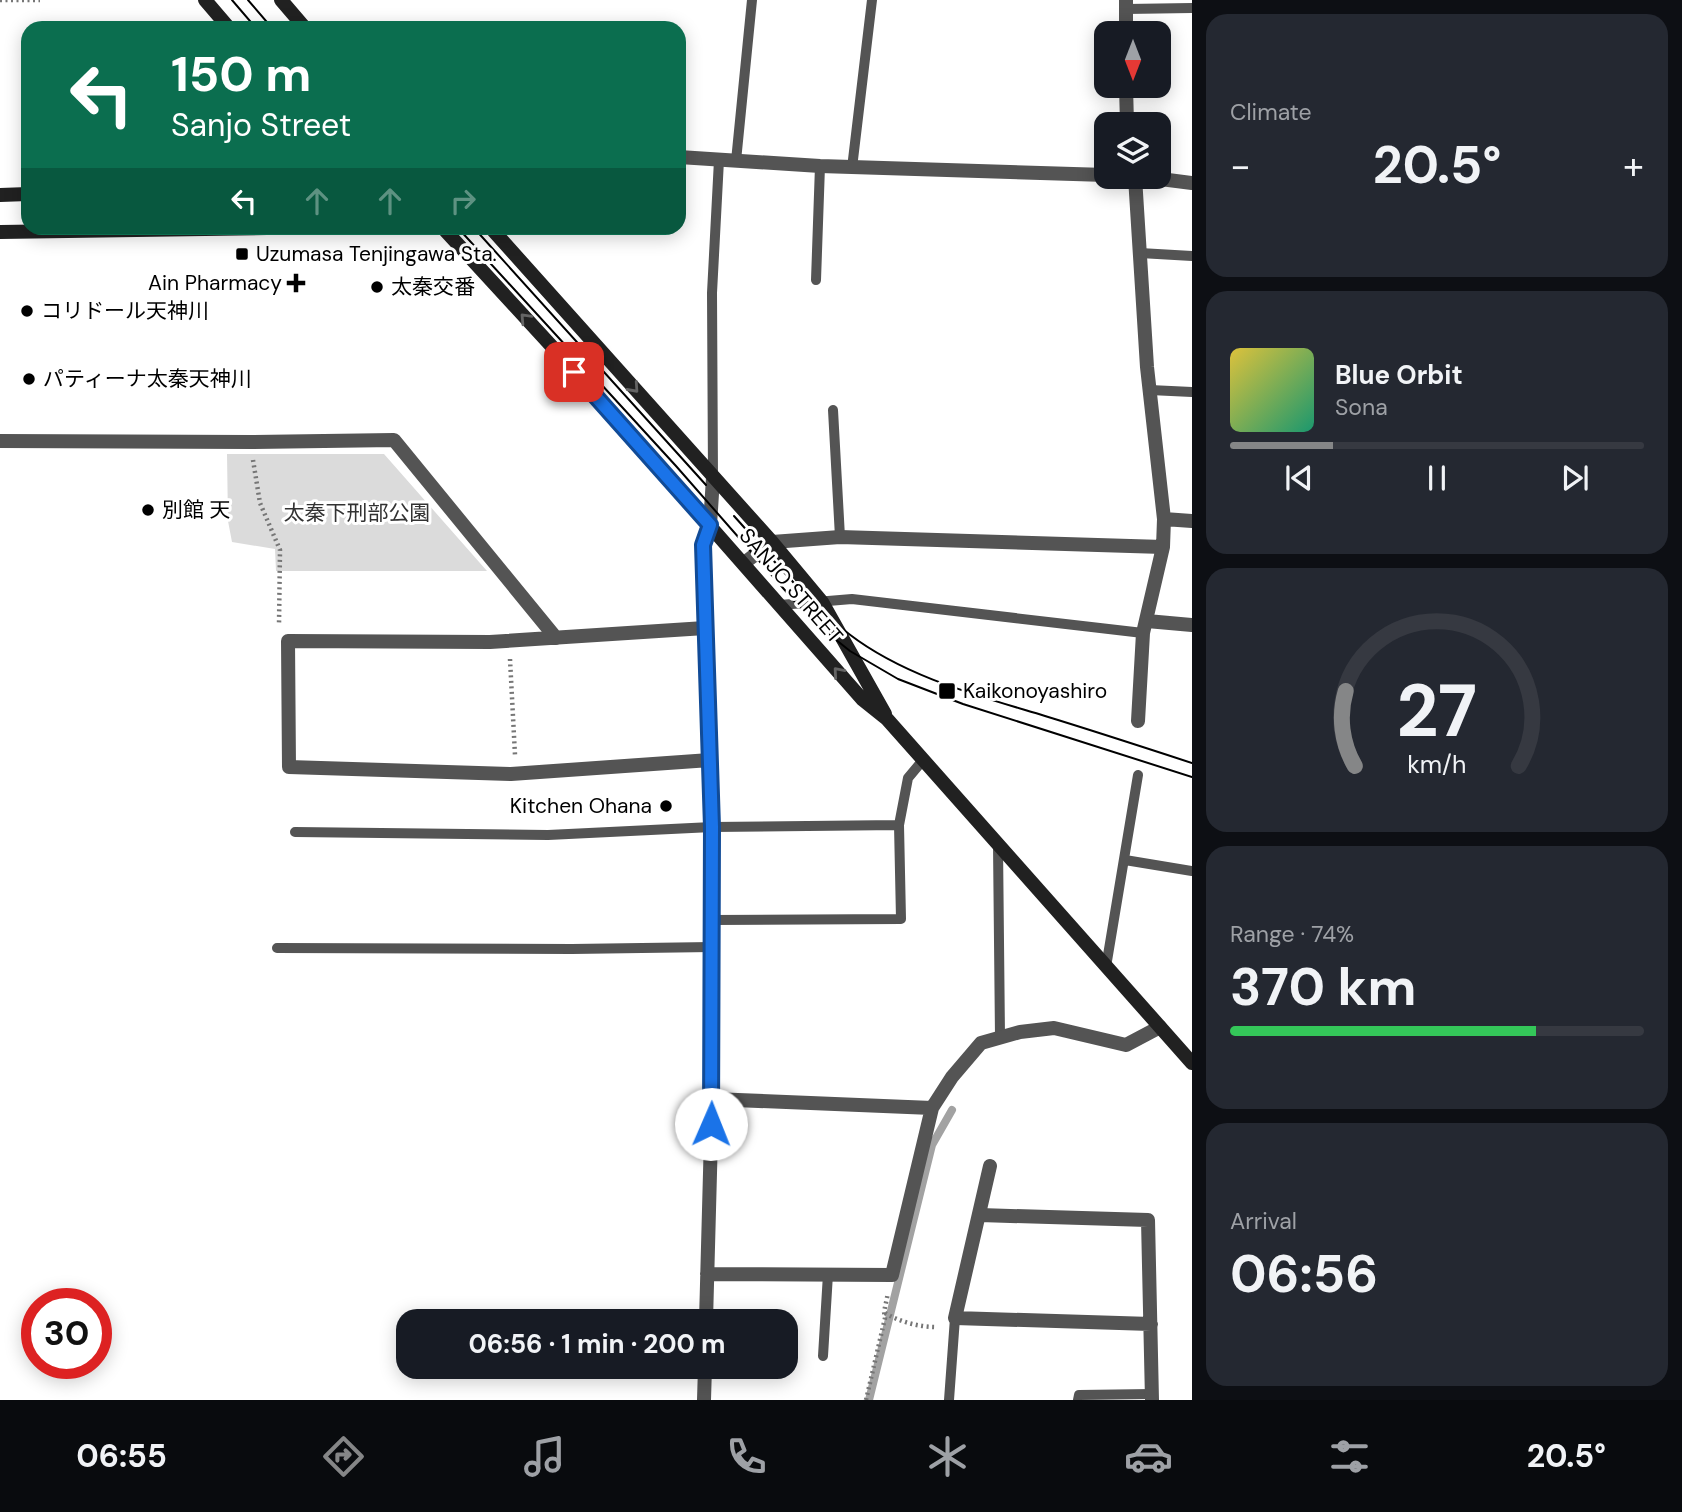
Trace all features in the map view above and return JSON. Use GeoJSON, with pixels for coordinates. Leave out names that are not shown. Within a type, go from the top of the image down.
{"type":"FeatureCollection","features":[{"type":"Feature","properties":{"kind":"main road"},"geometry":{"type":"LineString","coordinates":[[205,0],[223,21]]}},
{"type":"Feature","properties":{"kind":"main road"},"geometry":{"type":"LineString","coordinates":[[287,2],[299,21]]}},
{"type":"Feature","properties":{"kind":"main road"},"geometry":{"type":"LineString","coordinates":[[0,195],[21,194]]}},
{"type":"Feature","properties":{"kind":"main road"},"geometry":{"type":"LineString","coordinates":[[0,232],[21,232]]}},
{"type":"Feature","properties":{"kind":"main road","name":"SANJO STREET"},"geometry":{"type":"LineString","coordinates":[[449,235],[556,351],[862,699],[887,719],[1192,1063]]}},
{"type":"Feature","properties":{"kind":"main road","name":"SANJO STREET"},"geometry":{"type":"LineString","coordinates":[[497,235],[772,542],[822,602],[887,719]]}},
{"type":"Feature","properties":{"kind":"street"},"geometry":{"type":"LineString","coordinates":[[686,158],[852,168],[1094,175]]}},
{"type":"Feature","properties":{"kind":"street"},"geometry":{"type":"LineString","coordinates":[[1171,180],[1192,183]]}},
{"type":"Feature","properties":{"kind":"street"},"geometry":{"type":"LineString","coordinates":[[1136,189],[1147,367],[1164,519],[1163,547],[1145,627],[1138,721]]}},
{"type":"Feature","properties":{"kind":"street"},"geometry":{"type":"LineString","coordinates":[[0,441],[394,440],[555,638]]}},
{"type":"Feature","properties":{"kind":"street"},"geometry":{"type":"LineString","coordinates":[[706,1309],[712,1099],[712,827],[703,545],[710,525],[713,478]]}},
{"type":"Feature","properties":{"kind":"street"},"geometry":{"type":"LineString","coordinates":[[1164,519],[1192,521]]}},
{"type":"Feature","properties":{"kind":"street"},"geometry":{"type":"LineString","coordinates":[[744,563],[772,542],[840,537],[1163,547]]}},
{"type":"Feature","properties":{"kind":"street"},"geometry":{"type":"LineString","coordinates":[[1145,627],[1192,625]]}},
{"type":"Feature","properties":{"kind":"street"},"geometry":{"type":"LineString","coordinates":[[705,628],[509,641],[288,641],[289,767],[516,773],[710,761]]}},
{"type":"Feature","properties":{"kind":"street"},"geometry":{"type":"LineString","coordinates":[[707,1274],[892,1275],[932,1108],[952,1077],[981,1043],[1020,1032],[1054,1028],[1126,1045],[1160,1027]]}},
{"type":"Feature","properties":{"kind":"street"},"geometry":{"type":"LineString","coordinates":[[712,1099],[932,1108]]}},
{"type":"Feature","properties":{"kind":"street"},"geometry":{"type":"LineString","coordinates":[[990,1166],[955,1322],[1151,1324]]}},
{"type":"Feature","properties":{"kind":"street"},"geometry":{"type":"LineString","coordinates":[[981,1215],[1148,1220],[1152,1397]]}},
{"type":"Feature","properties":{"kind":"street"},"geometry":{"type":"LineString","coordinates":[[704,1400],[705,1379]]}},
{"type":"Feature","properties":{"kind":"lane"},"geometry":{"type":"LineString","coordinates":[[736,161],[752,0]]}},
{"type":"Feature","properties":{"kind":"lane"},"geometry":{"type":"LineString","coordinates":[[852,168],[872,0]]}},
{"type":"Feature","properties":{"kind":"lane"},"geometry":{"type":"LineString","coordinates":[[1126,5],[1192,8]]}},
{"type":"Feature","properties":{"kind":"lane"},"geometry":{"type":"LineString","coordinates":[[713,478],[712,293],[719,160]]}},
{"type":"Feature","properties":{"kind":"lane"},"geometry":{"type":"LineString","coordinates":[[816,280],[820,166]]}},
{"type":"Feature","properties":{"kind":"lane"},"geometry":{"type":"LineString","coordinates":[[1140,253],[1192,256]]}},
{"type":"Feature","properties":{"kind":"lane"},"geometry":{"type":"LineString","coordinates":[[1150,390],[1192,392]]}},
{"type":"Feature","properties":{"kind":"lane"},"geometry":{"type":"LineString","coordinates":[[834,410],[840,537]]}},
{"type":"Feature","properties":{"kind":"lane"},"geometry":{"type":"LineString","coordinates":[[780,605],[852,599],[1145,627]]}},
{"type":"Feature","properties":{"kind":"lane"},"geometry":{"type":"LineString","coordinates":[[712,920],[901,919],[899,825],[908,778],[923,760]]}},
{"type":"Feature","properties":{"kind":"lane"},"geometry":{"type":"LineString","coordinates":[[1106,967],[1138,775]]}},
{"type":"Feature","properties":{"kind":"lane"},"geometry":{"type":"LineString","coordinates":[[295,832],[548,835],[712,827],[899,825]]}},
{"type":"Feature","properties":{"kind":"lane"},"geometry":{"type":"LineString","coordinates":[[998,845],[1000,1037]]}},
{"type":"Feature","properties":{"kind":"lane"},"geometry":{"type":"LineString","coordinates":[[1125,860],[1192,871]]}},
{"type":"Feature","properties":{"kind":"lane"},"geometry":{"type":"LineString","coordinates":[[277,948],[712,947]]}},
{"type":"Feature","properties":{"kind":"lane"},"geometry":{"type":"LineString","coordinates":[[823,1356],[828,1274]]}},
{"type":"Feature","properties":{"kind":"lane"},"geometry":{"type":"LineString","coordinates":[[949,1400],[955,1322]]}},
{"type":"Feature","properties":{"kind":"lane"},"geometry":{"type":"LineString","coordinates":[[1079,1400],[1079,1395],[1152,1397]]}},
{"type":"Feature","properties":{"kind":"path"},"geometry":{"type":"LineString","coordinates":[[0,0],[40,0]]}},
{"type":"Feature","properties":{"kind":"path"},"geometry":{"type":"LineString","coordinates":[[251,442],[260,503],[281,550],[279,632],[288,641]]}},
{"type":"Feature","properties":{"kind":"path"},"geometry":{"type":"LineString","coordinates":[[509,641],[516,773]]}},
{"type":"Feature","properties":{"kind":"path"},"geometry":{"type":"LineString","coordinates":[[866,1400],[885,1318],[884,1312],[894,1318],[925,1327],[955,1322]]}},
{"type":"Feature","properties":{"kind":"green space","name":"太秦下刑部公園"},"geometry":{"type":"Polygon","coordinates":[[[227,454],[384,454],[487,571],[276,571],[275,549],[232,542],[228,521],[227,454]]]}},
{"type":"Feature","properties":{"kind":"waterway"},"geometry":{"type":"LineString","coordinates":[[869,1400],[932,1145],[952,1110]]}},
{"type":"Feature","properties":{"kind":"tram line"},"geometry":{"type":"LineString","coordinates":[[232,0],[250,21]]}},
{"type":"Feature","properties":{"kind":"tram line"},"geometry":{"type":"LineString","coordinates":[[248,0],[266,21]]}},
{"type":"Feature","properties":{"kind":"tram line"},"geometry":{"type":"LineString","coordinates":[[464,235],[676,466],[797,604],[850,651],[898,679],[963,704],[1192,777]]}},
{"type":"Feature","properties":{"kind":"tram line"},"geometry":{"type":"LineString","coordinates":[[480,235],[706,485]]}},
{"type":"Feature","properties":{"kind":"tram line"},"geometry":{"type":"LineString","coordinates":[[734,516],[789,578],[833,621],[894,662],[969,693],[1192,763]]}},
{"type":"Feature","properties":{"kind":"place","name":"Uzumasa Tenjingawa Sta."},"geometry":{"type":"Point","coordinates":[242,254]}},
{"type":"Feature","properties":{"kind":"place","name":"Ain Pharmacy"},"geometry":{"type":"Point","coordinates":[296,283]}},
{"type":"Feature","properties":{"kind":"place","name":"太秦交番"},"geometry":{"type":"Point","coordinates":[377,287]}},
{"type":"Feature","properties":{"kind":"place","name":"コリドール天神川"},"geometry":{"type":"Point","coordinates":[27,311]}},
{"type":"Feature","properties":{"kind":"place","name":"パティーナ太秦天神川"},"geometry":{"type":"Point","coordinates":[29,379]}},
{"type":"Feature","properties":{"kind":"place","name":"別館 天"},"geometry":{"type":"Point","coordinates":[148,510]}},
{"type":"Feature","properties":{"kind":"place","name":"Kaikonoyashiro"},"geometry":{"type":"Point","coordinates":[947,691]}},
{"type":"Feature","properties":{"kind":"place","name":"Kitchen Ohana"},"geometry":{"type":"Point","coordinates":[666,806]}},
{"type":"Feature","properties":{"kind":"route"},"geometry":{"type":"LineString","coordinates":[[574,372],[710,525],[703,545],[712,827],[711,1124]]}}]}
